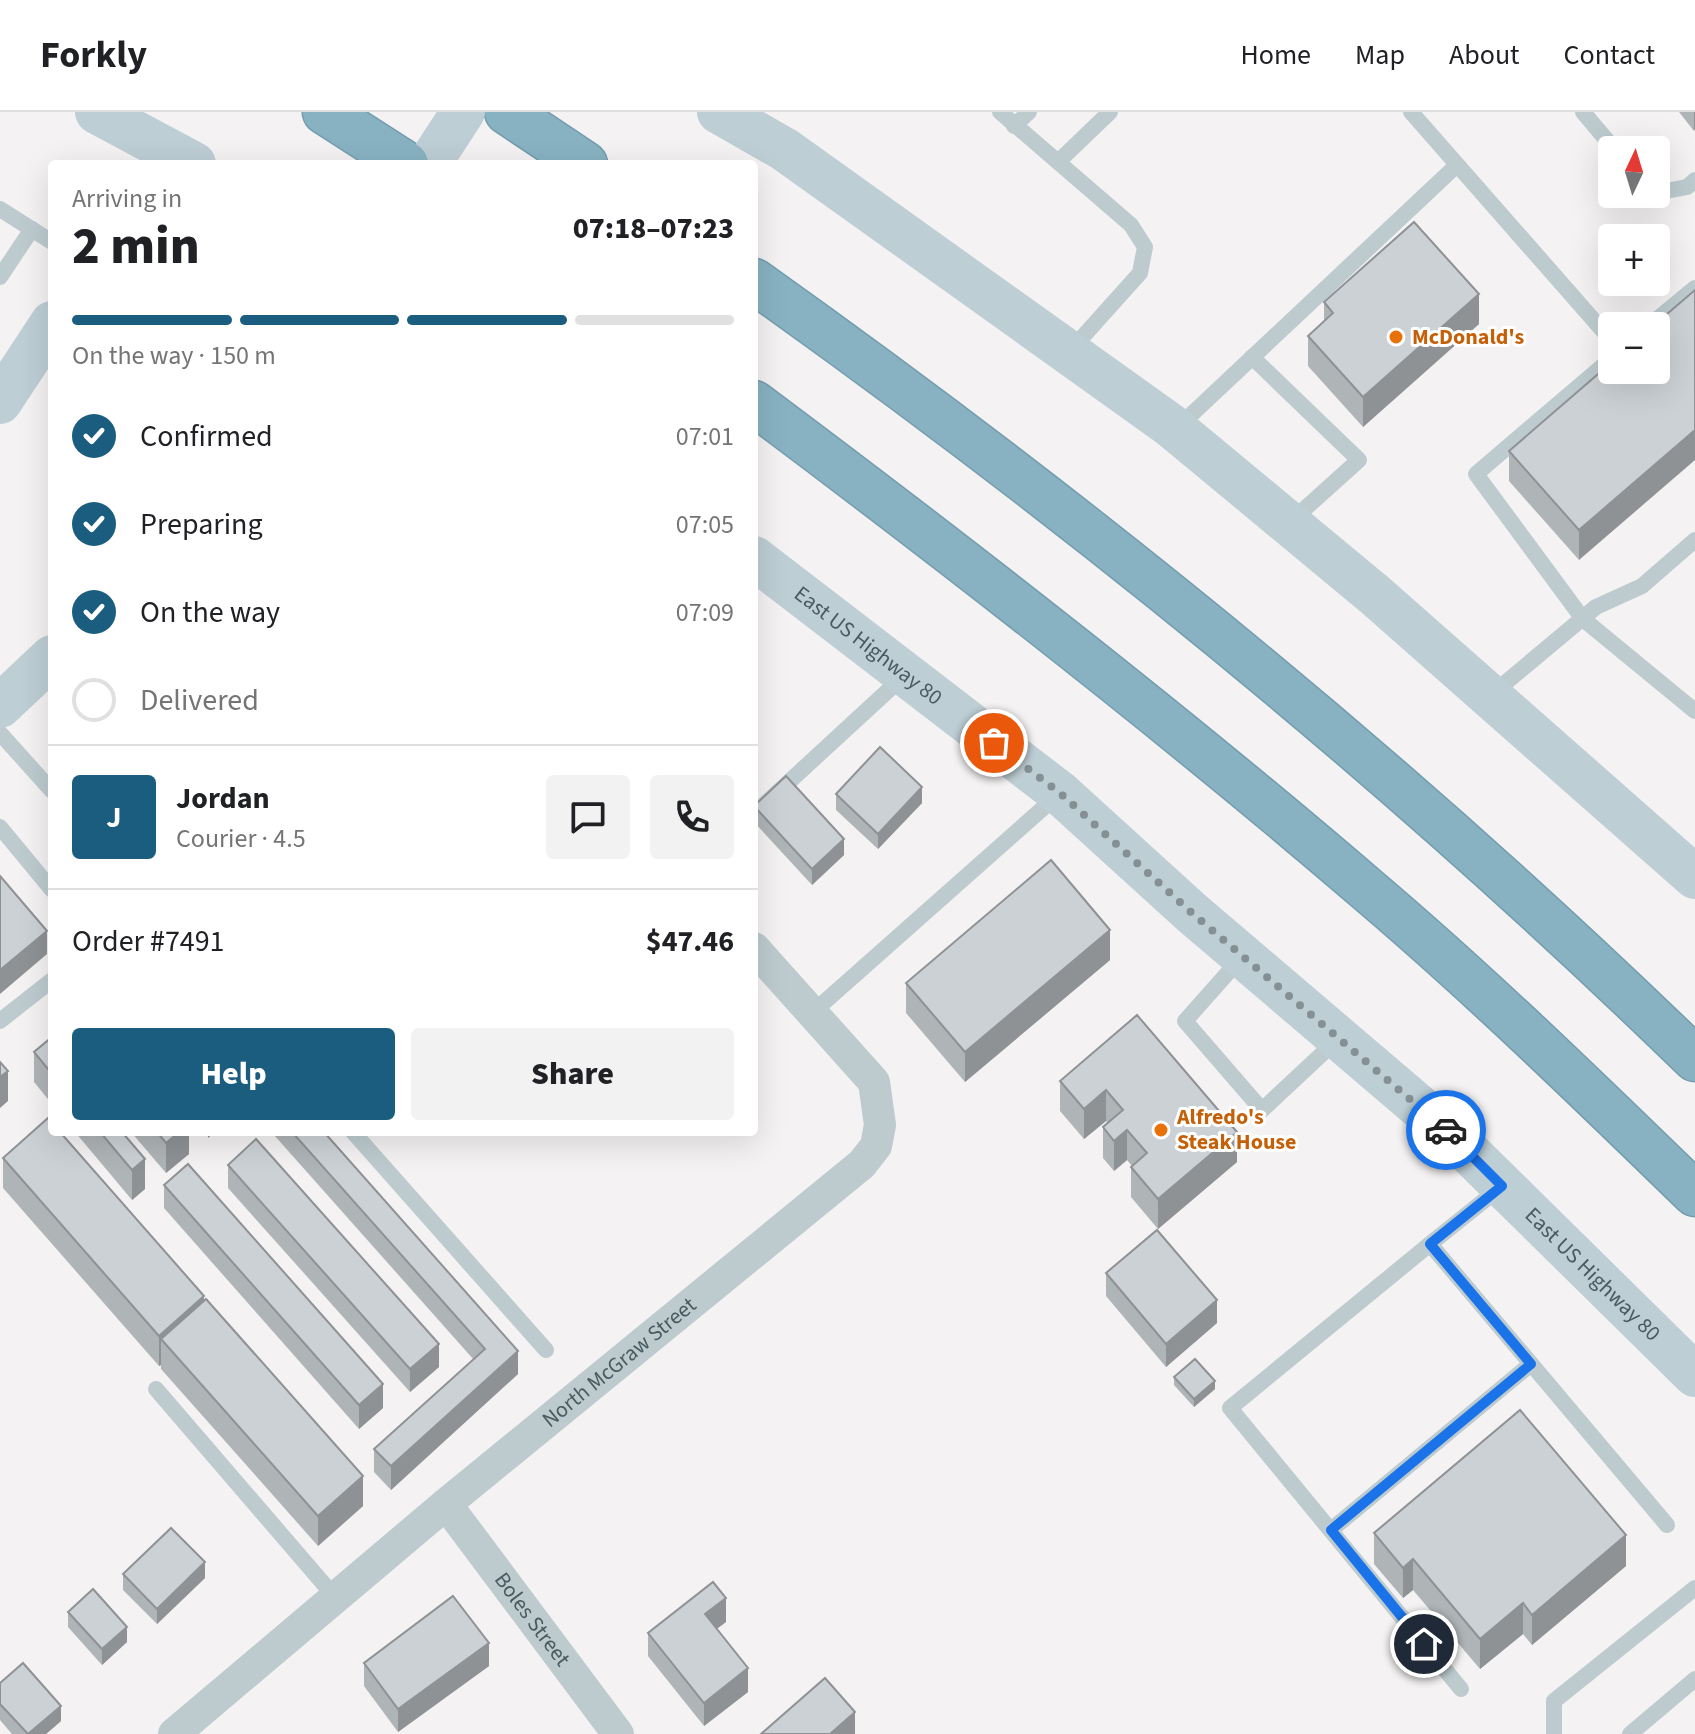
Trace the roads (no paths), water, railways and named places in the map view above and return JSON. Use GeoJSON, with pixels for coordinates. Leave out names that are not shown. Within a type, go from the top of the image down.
{"type":"FeatureCollection","features":[{"type":"Feature","properties":{"kind":"highway"},"geometry":{"type":"LineString","coordinates":[[325,112],[400,160]]}},
{"type":"Feature","properties":{"kind":"highway"},"geometry":{"type":"LineString","coordinates":[[507,112],[579,160]]}},
{"type":"Feature","properties":{"kind":"highway"},"geometry":{"type":"LineString","coordinates":[[758,284],[988,452],[1316,714],[1512,886],[1695,1059]]}},
{"type":"Feature","properties":{"kind":"highway"},"geometry":{"type":"LineString","coordinates":[[758,406],[1048,626],[1359,882],[1515,1022],[1695,1194]]}},
{"type":"Feature","properties":{"kind":"main road"},"geometry":{"type":"LineString","coordinates":[[97,112],[173,159]]}},
{"type":"Feature","properties":{"kind":"main road"},"geometry":{"type":"LineString","coordinates":[[432,160],[463,112]]}},
{"type":"Feature","properties":{"kind":"main road"},"geometry":{"type":"LineString","coordinates":[[733,115],[1175,429],[1491,695],[1695,877]]}},
{"type":"Feature","properties":{"kind":"main road"},"geometry":{"type":"LineString","coordinates":[[0,402],[48,329]]}},
{"type":"Feature","properties":{"kind":"main road","name":"East US Highway 80"},"geometry":{"type":"LineString","coordinates":[[758,561],[1060,793],[1242,956],[1443,1127],[1695,1375]]}},
{"type":"Feature","properties":{"kind":"main road"},"geometry":{"type":"LineString","coordinates":[[0,706],[48,661]]}},
{"type":"Feature","properties":{"kind":"street","name":"North McGraw Street"},"geometry":{"type":"LineString","coordinates":[[174,1734],[446,1504],[862,1164],[876,1146],[880,1125],[874,1082],[758,952]]}},
{"type":"Feature","properties":{"kind":"street","name":"Boles Street"},"geometry":{"type":"LineString","coordinates":[[446,1504],[618,1734]]}},
{"type":"Feature","properties":{"kind":"lane"},"geometry":{"type":"LineString","coordinates":[[1000,112],[1131,225],[1145,247],[1140,273],[1068,352]]}},
{"type":"Feature","properties":{"kind":"lane"},"geometry":{"type":"LineString","coordinates":[[1014,126],[1029,112]]}},
{"type":"Feature","properties":{"kind":"lane"},"geometry":{"type":"LineString","coordinates":[[1059,161],[1110,112]]}},
{"type":"Feature","properties":{"kind":"lane"},"geometry":{"type":"LineString","coordinates":[[1411,112],[1598,325]]}},
{"type":"Feature","properties":{"kind":"lane"},"geometry":{"type":"LineString","coordinates":[[1583,112],[1603,136]]}},
{"type":"Feature","properties":{"kind":"lane"},"geometry":{"type":"LineString","coordinates":[[1175,429],[1457,165]]}},
{"type":"Feature","properties":{"kind":"lane"},"geometry":{"type":"LineString","coordinates":[[1670,190],[1687,187],[1695,180]]}},
{"type":"Feature","properties":{"kind":"lane"},"geometry":{"type":"LineString","coordinates":[[0,209],[48,239]]}},
{"type":"Feature","properties":{"kind":"lane"},"geometry":{"type":"LineString","coordinates":[[0,277],[32,229]]}},
{"type":"Feature","properties":{"kind":"lane"},"geometry":{"type":"LineString","coordinates":[[1666,312],[1695,288]]}},
{"type":"Feature","properties":{"kind":"lane"},"geometry":{"type":"LineString","coordinates":[[1252,357],[1359,460],[1289,523]]}},
{"type":"Feature","properties":{"kind":"lane"},"geometry":{"type":"LineString","coordinates":[[1598,370],[1476,474],[1583,619],[1695,711]]}},
{"type":"Feature","properties":{"kind":"lane"},"geometry":{"type":"LineString","coordinates":[[1491,695],[1596,607],[1642,586],[1695,540]]}},
{"type":"Feature","properties":{"kind":"lane"},"geometry":{"type":"LineString","coordinates":[[758,810],[905,675]]}},
{"type":"Feature","properties":{"kind":"lane"},"geometry":{"type":"LineString","coordinates":[[0,733],[48,787]]}},
{"type":"Feature","properties":{"kind":"lane"},"geometry":{"type":"LineString","coordinates":[[812,1013],[1060,793]]}},
{"type":"Feature","properties":{"kind":"lane"},"geometry":{"type":"LineString","coordinates":[[0,827],[48,885]]}},
{"type":"Feature","properties":{"kind":"lane"},"geometry":{"type":"LineString","coordinates":[[1242,956],[1185,1021],[1262,1110],[1339,1038]]}},
{"type":"Feature","properties":{"kind":"lane"},"geometry":{"type":"LineString","coordinates":[[0,1021],[48,983]]}},
{"type":"Feature","properties":{"kind":"lane"},"geometry":{"type":"LineString","coordinates":[[357,1136],[546,1350]]}},
{"type":"Feature","properties":{"kind":"lane"},"geometry":{"type":"LineString","coordinates":[[1461,1689],[1230,1408],[1502,1186]]}},
{"type":"Feature","properties":{"kind":"lane"},"geometry":{"type":"LineString","coordinates":[[1430,1244],[1667,1525]]}},
{"type":"Feature","properties":{"kind":"lane"},"geometry":{"type":"LineString","coordinates":[[1331,1530],[1531,1364]]}},
{"type":"Feature","properties":{"kind":"lane"},"geometry":{"type":"LineString","coordinates":[[156,1389],[335,1597]]}},
{"type":"Feature","properties":{"kind":"lane"},"geometry":{"type":"LineString","coordinates":[[1554,1734],[1554,1701],[1695,1588]]}},
{"type":"Feature","properties":{"kind":"lane"},"geometry":{"type":"LineString","coordinates":[[1630,1734],[1695,1679]]}},
{"type":"Feature","properties":{"kind":"place","name":"McDonald's"},"geometry":{"type":"Point","coordinates":[1396,337]}},
{"type":"Feature","properties":{"kind":"place","name":"Alfredo's Steak House"},"geometry":{"type":"Point","coordinates":[1161,1130]}}]}
